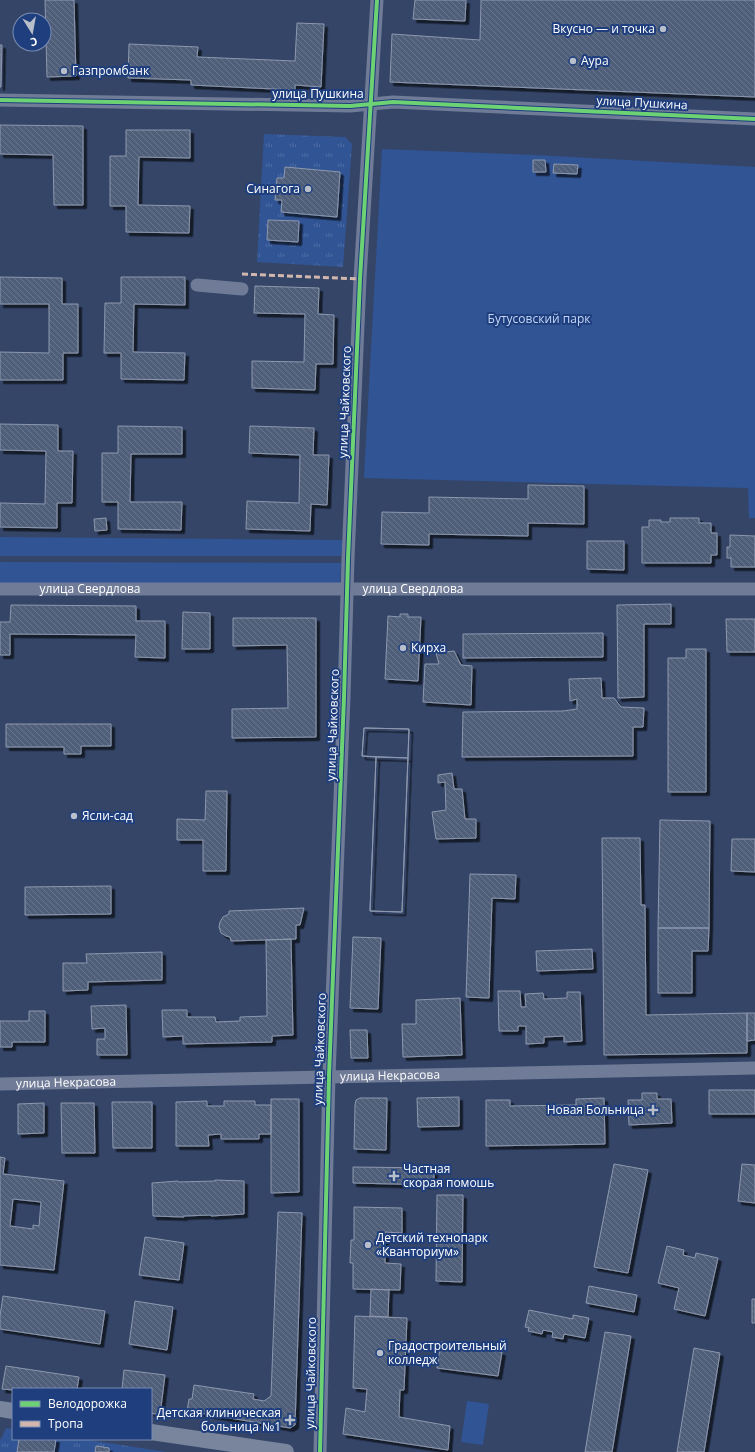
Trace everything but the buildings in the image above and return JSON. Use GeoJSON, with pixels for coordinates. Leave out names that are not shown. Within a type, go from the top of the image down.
{"type":"FeatureCollection","features":[{"type":"Feature","properties":{"kind":"main road"},"geometry":{"type":"LineString","coordinates":[[0,1409],[12,1411]]}},
{"type":"Feature","properties":{"kind":"main road"},"geometry":{"type":"LineString","coordinates":[[152,1432],[286,1452]]}},
{"type":"Feature","properties":{"kind":"street","name":"улица Чайковского"},"geometry":{"type":"LineString","coordinates":[[320,1452],[329,1076],[347,590],[360,279],[372,104],[377,0]]}},
{"type":"Feature","properties":{"kind":"street","name":"улица Пушкина"},"geometry":{"type":"LineString","coordinates":[[0,100],[350,106],[393,102],[755,119]]}},
{"type":"Feature","properties":{"kind":"street"},"geometry":{"type":"LineString","coordinates":[[197,285],[242,289]]}},
{"type":"Feature","properties":{"kind":"street","name":"улица Свердлова"},"geometry":{"type":"LineString","coordinates":[[0,589],[755,590]]}},
{"type":"Feature","properties":{"kind":"street","name":"улица Некрасова"},"geometry":{"type":"LineString","coordinates":[[0,1084],[755,1068]]}},
{"type":"Feature","properties":{"kind":"green space"},"geometry":{"type":"Polygon","coordinates":[[[264,134],[345,137],[352,144],[343,267],[257,262],[264,134]],[[285,167],[284,178],[277,178],[276,200],[282,200],[281,212],[337,217],[340,172],[285,167]],[[268,220],[268,240],[298,242],[299,221],[268,220]]]}},
{"type":"Feature","properties":{"kind":"green space","name":"Бутусовский парк"},"geometry":{"type":"Polygon","coordinates":[[[382,149],[535,155],[755,167],[755,518],[749,518],[748,488],[364,478],[382,149]]]}},
{"type":"Feature","properties":{"kind":"green space"},"geometry":{"type":"Polygon","coordinates":[[[0,537],[343,540],[341,556],[0,556],[0,537]]]}},
{"type":"Feature","properties":{"kind":"green space"},"geometry":{"type":"Polygon","coordinates":[[[0,562],[341,563],[340,585],[0,584],[0,562]]]}},
{"type":"Feature","properties":{"kind":"green space"},"geometry":{"type":"Polygon","coordinates":[[[467,1401],[489,1404],[483,1445],[461,1442],[467,1401]]]}},
{"type":"Feature","properties":{"kind":"green space"},"geometry":{"type":"Polygon","coordinates":[[[6,1428],[12,1429],[12,1440],[19,1440],[17,1452],[0,1452],[1,1439],[6,1428]]]}},
{"type":"Feature","properties":{"kind":"green space"},"geometry":{"type":"Polygon","coordinates":[[[56,1440],[89,1440],[166,1452],[54,1452],[56,1440]]]}},
{"type":"Feature","properties":{"kind":"marked path"},"geometry":{"type":"LineString","coordinates":[[242,274],[360,279]]}},
{"type":"Feature","properties":{"kind":"cycle path"},"geometry":{"type":"LineString","coordinates":[[320,1452],[329,1076],[348,559],[360,279],[377,0]]}},
{"type":"Feature","properties":{"kind":"cycle path"},"geometry":{"type":"LineString","coordinates":[[0,100],[350,106],[393,102],[755,119]]}},
{"type":"Feature","properties":{"kind":"place","name":"Вкусно — и точка"},"geometry":{"type":"Point","coordinates":[663,29]}},
{"type":"Feature","properties":{"kind":"place","name":"Аура"},"geometry":{"type":"Point","coordinates":[573,61]}},
{"type":"Feature","properties":{"kind":"place","name":"Газпромбанк"},"geometry":{"type":"Point","coordinates":[64,71]}},
{"type":"Feature","properties":{"kind":"place","name":"Синагога"},"geometry":{"type":"Point","coordinates":[308,189]}},
{"type":"Feature","properties":{"kind":"place","name":"Кирха"},"geometry":{"type":"Point","coordinates":[403,648]}},
{"type":"Feature","properties":{"kind":"place","name":"Ясли-сад"},"geometry":{"type":"Point","coordinates":[74,816]}},
{"type":"Feature","properties":{"kind":"place","name":"Новая Больница"},"geometry":{"type":"Point","coordinates":[653,1110]}},
{"type":"Feature","properties":{"kind":"place","name":"Частная скорая помошь"},"geometry":{"type":"Point","coordinates":[394,1176]}},
{"type":"Feature","properties":{"kind":"place","name":"Детский технопарк «Кванториум»"},"geometry":{"type":"Point","coordinates":[368,1245]}},
{"type":"Feature","properties":{"kind":"place","name":"Градостроительный колледж"},"geometry":{"type":"Point","coordinates":[380,1353]}},
{"type":"Feature","properties":{"kind":"place","name":"Детская клиническая больница №1"},"geometry":{"type":"Point","coordinates":[290,1420]}}]}
